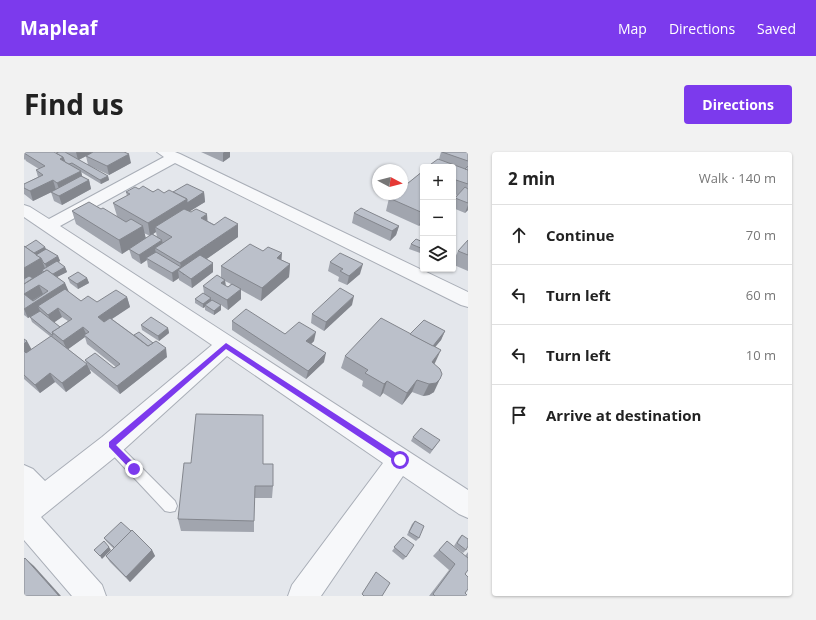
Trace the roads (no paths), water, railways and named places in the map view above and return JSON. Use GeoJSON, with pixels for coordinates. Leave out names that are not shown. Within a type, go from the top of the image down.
{"type":"FeatureCollection","features":[{"type":"Feature","properties":{"kind":"street"},"geometry":{"type":"LineString","coordinates":[[48,226],[169,155],[468,300]]}},
{"type":"Feature","properties":{"kind":"street"},"geometry":{"type":"LineString","coordinates":[[24,210],[468,505]]}},
{"type":"Feature","properties":{"kind":"street"},"geometry":{"type":"LineString","coordinates":[[24,514],[111,445],[226,345]]}},
{"type":"Feature","properties":{"kind":"street"},"geometry":{"type":"LineString","coordinates":[[303,596],[400,460]]}},
{"type":"Feature","properties":{"kind":"street"},"geometry":{"type":"LineString","coordinates":[[24,477],[44,499]]}},
{"type":"Feature","properties":{"kind":"street"},"geometry":{"type":"LineString","coordinates":[[24,519],[91,596]]}},
{"type":"Feature","properties":{"kind":"lane"},"geometry":{"type":"LineString","coordinates":[[111,445],[170,506]]}}]}
